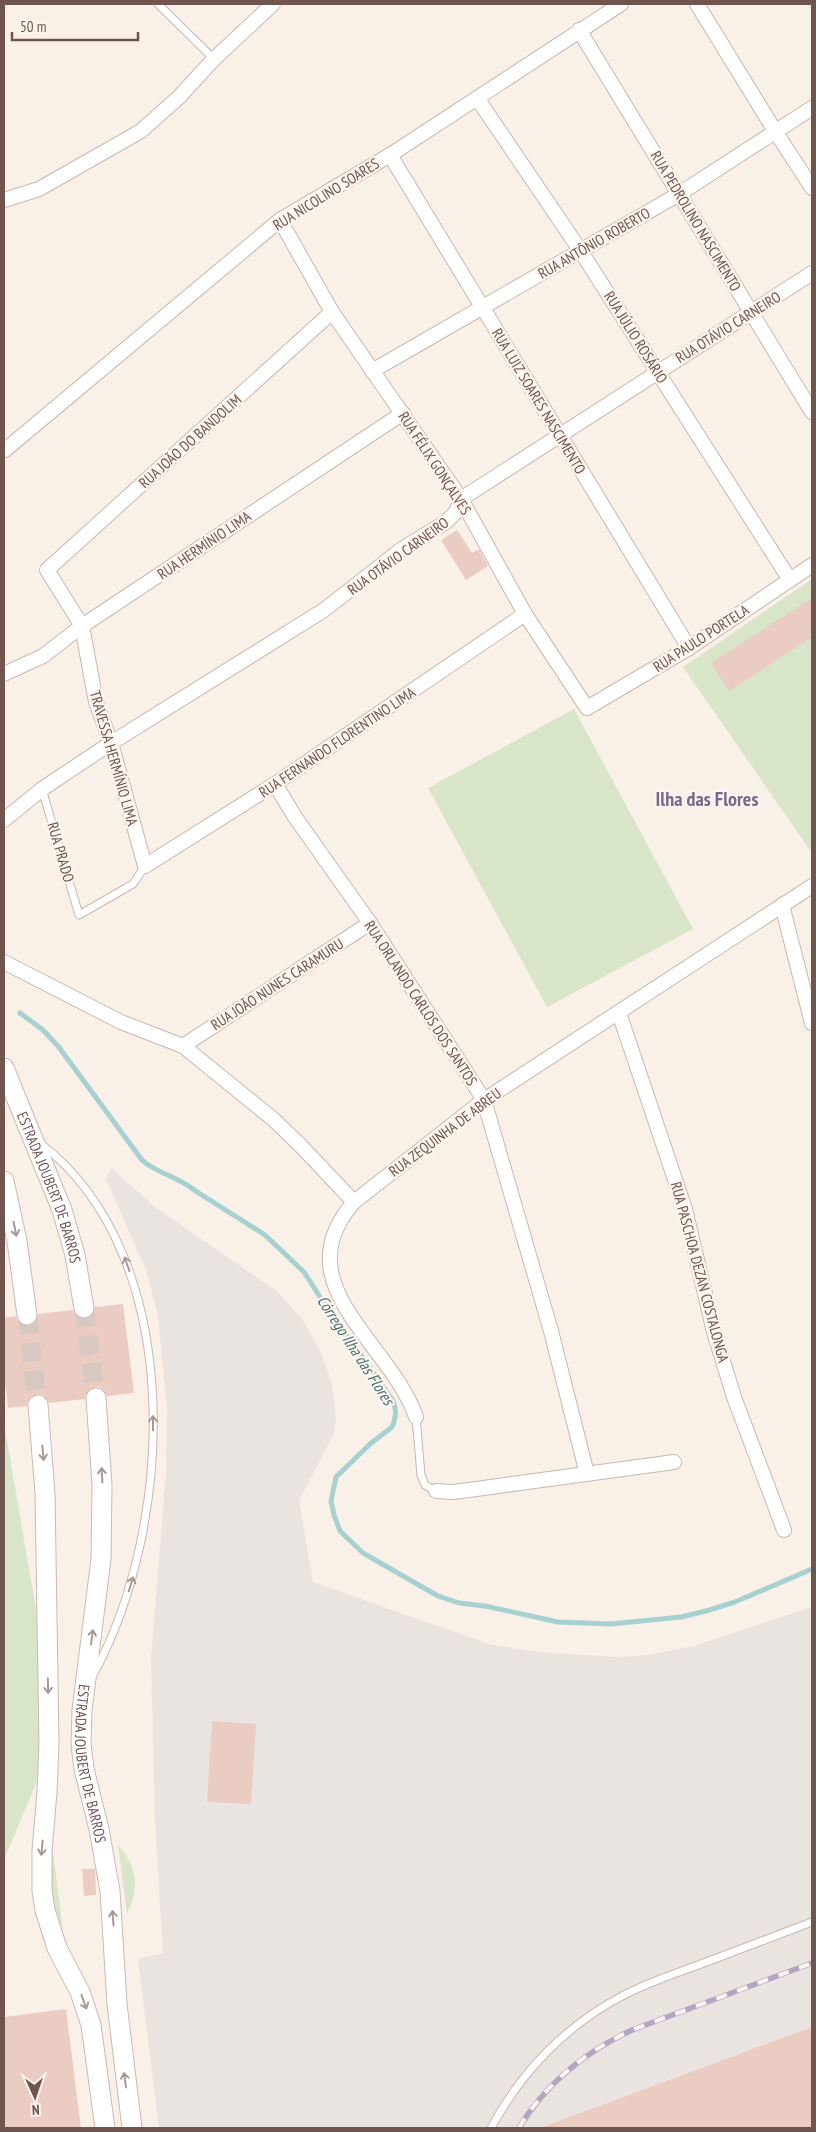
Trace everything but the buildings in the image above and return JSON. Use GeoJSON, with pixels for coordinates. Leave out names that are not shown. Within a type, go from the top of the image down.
{"type":"FeatureCollection","features":[{"type":"Feature","properties":{"kind":"main road","name":"ESTRADA JOUBERT DE BARROS"},"geometry":{"type":"LineString","coordinates":[[4,1068],[69,1232],[84,1308]]}},
{"type":"Feature","properties":{"kind":"main road"},"geometry":{"type":"LineString","coordinates":[[4,1181],[17,1241],[27,1315]]}},
{"type":"Feature","properties":{"kind":"main road","name":"ESTRADA JOUBERT DE BARROS"},"geometry":{"type":"LineString","coordinates":[[96,1398],[102,1485],[101,1560],[84,1692],[81,1744],[84,1769],[99,1829],[110,1891],[117,2004],[132,2128]]}},
{"type":"Feature","properties":{"kind":"main road"},"geometry":{"type":"LineString","coordinates":[[38,1405],[45,1493],[49,1724],[47,1792],[41,1871],[42,1891],[48,1920],[57,1948],[80,1992],[91,2025],[105,2128]]}},
{"type":"Feature","properties":{"kind":"street"},"geometry":{"type":"LineString","coordinates":[[4,200],[39,189],[142,131],[179,97],[214,59],[273,4]]}},
{"type":"Feature","properties":{"kind":"street","name":"RUA NICOLINO SOARES"},"geometry":{"type":"LineString","coordinates":[[5,450],[280,220],[390,155],[621,4]]}},
{"type":"Feature","properties":{"kind":"street"},"geometry":{"type":"LineString","coordinates":[[697,4],[774,131],[812,188]]}},
{"type":"Feature","properties":{"kind":"street","name":"RUA PEDROLINO NASCIMENTO"},"geometry":{"type":"LineString","coordinates":[[579,30],[812,412]]}},
{"type":"Feature","properties":{"kind":"street","name":"RUA JÚLIO ROSÁRIO"},"geometry":{"type":"LineString","coordinates":[[476,98],[580,250],[790,580]]}},
{"type":"Feature","properties":{"kind":"street","name":"RUA ANTÔNIO ROBERTO"},"geometry":{"type":"LineString","coordinates":[[372,371],[680,194],[812,108]]}},
{"type":"Feature","properties":{"kind":"street","name":"RUA LUIZ SOARES NASCIMENTO"},"geometry":{"type":"LineString","coordinates":[[390,155],[689,648]]}},
{"type":"Feature","properties":{"kind":"street","name":"RUA FÉLIX GONÇALVES"},"geometry":{"type":"LineString","coordinates":[[280,220],[332,312],[461,499],[525,614],[587,708]]}},
{"type":"Feature","properties":{"kind":"street","name":"RUA OTÁVIO CARNEIRO"},"geometry":{"type":"LineString","coordinates":[[4,820],[42,789],[111,743],[324,610],[402,549],[446,522],[456,512],[461,499],[812,273]]}},
{"type":"Feature","properties":{"kind":"street","name":"RUA JOÃO DO BANDOLIM"},"geometry":{"type":"LineString","coordinates":[[47,570],[332,312]]}},
{"type":"Feature","properties":{"kind":"street","name":"RUA HERMÍNIO LIMA"},"geometry":{"type":"LineString","coordinates":[[4,674],[43,656],[82,626],[403,413]]}},
{"type":"Feature","properties":{"kind":"street","name":"RUA PAULO PORTELA"},"geometry":{"type":"LineString","coordinates":[[587,708],[689,648],[812,565]]}},
{"type":"Feature","properties":{"kind":"street","name":"TRAVESSA HERMÍNIO LIMA"},"geometry":{"type":"LineString","coordinates":[[47,570],[82,626],[96,702],[111,743],[145,866]]}},
{"type":"Feature","properties":{"kind":"street","name":"RUA FERNANDO FLORENTINO LIMA"},"geometry":{"type":"LineString","coordinates":[[145,866],[275,784],[525,614]]}},
{"type":"Feature","properties":{"kind":"street","name":"RUA ORLANDO CARLOS DOS SANTOS"},"geometry":{"type":"LineString","coordinates":[[275,784],[370,923],[484,1100],[551,1331],[587,1474]]}},
{"type":"Feature","properties":{"kind":"street","name":"RUA ZEQUINHA DE ABREU"},"geometry":{"type":"LineString","coordinates":[[416,1417],[401,1385],[355,1322],[333,1282],[330,1266],[330,1249],[333,1232],[340,1218],[354,1202],[484,1100],[812,886]]}},
{"type":"Feature","properties":{"kind":"street"},"geometry":{"type":"LineString","coordinates":[[782,905],[812,1023]]}},
{"type":"Feature","properties":{"kind":"street","name":"RUA JOÃO NUNES CARAMURU"},"geometry":{"type":"LineString","coordinates":[[183,1046],[370,923]]}},
{"type":"Feature","properties":{"kind":"street"},"geometry":{"type":"LineString","coordinates":[[4,962],[121,1022],[183,1046],[273,1119],[354,1202]]}},
{"type":"Feature","properties":{"kind":"street","name":"RUA PASCHOA DEZAN COSTALONGA"},"geometry":{"type":"LineString","coordinates":[[619,1013],[685,1209],[714,1332],[734,1397],[784,1530]]}},
{"type":"Feature","properties":{"kind":"street"},"geometry":{"type":"LineString","coordinates":[[436,1491],[454,1492],[674,1462]]}},
{"type":"Feature","properties":{"kind":"lane"},"geometry":{"type":"LineString","coordinates":[[158,4],[214,59]]}},
{"type":"Feature","properties":{"kind":"lane","name":"RUA PRADO"},"geometry":{"type":"LineString","coordinates":[[42,789],[80,914],[133,884],[145,866]]}},
{"type":"Feature","properties":{"kind":"lane"},"geometry":{"type":"LineString","coordinates":[[31,1136],[72,1171],[96,1201],[108,1220],[130,1274],[140,1309],[151,1374],[153,1435],[143,1537],[124,1606],[106,1650],[84,1692]]}},
{"type":"Feature","properties":{"kind":"lane","name":"RUA ZEQUINHA DE ABREU"},"geometry":{"type":"LineString","coordinates":[[416,1417],[421,1475],[425,1485],[436,1491]]}},
{"type":"Feature","properties":{"kind":"lane"},"geometry":{"type":"LineString","coordinates":[[491,2128],[516,2087],[534,2065],[568,2033],[598,2010],[649,1983],[812,1922]]}},
{"type":"Feature","properties":{"kind":"shaded area"},"geometry":{"type":"Polygon","coordinates":[[[111,1168],[155,1207],[278,1292],[302,1319],[320,1350],[332,1384],[336,1420],[333,1436],[299,1500],[313,1582],[492,1645],[537,1652],[619,1657],[648,1655],[693,1646],[812,1607],[812,2128],[159,2128],[138,1959],[163,1953],[155,1819],[151,1659],[166,1471],[167,1409],[158,1316],[146,1270],[106,1179],[111,1168]]]}},
{"type":"Feature","properties":{"kind":"green space"},"geometry":{"type":"Polygon","coordinates":[[[812,579],[812,853],[683,667],[812,579]]]}},
{"type":"Feature","properties":{"kind":"green space"},"geometry":{"type":"Polygon","coordinates":[[[574,709],[693,929],[547,1007],[428,788],[574,709]]]}},
{"type":"Feature","properties":{"kind":"green space"},"geometry":{"type":"Polygon","coordinates":[[[4,1423],[38,1621],[47,1757],[4,1860],[4,1423]]]}},
{"type":"Feature","properties":{"kind":"green space"},"geometry":{"type":"Polygon","coordinates":[[[52,1844],[63,1930],[53,1898],[52,1844]]]}},
{"type":"Feature","properties":{"kind":"green space"},"geometry":{"type":"Polygon","coordinates":[[[118,1845],[133,1869],[134,1896],[127,1914],[118,1845]]]}},
{"type":"Feature","properties":{"kind":"waterway","name":"Córrego Ilha das Flores"},"geometry":{"type":"LineString","coordinates":[[20,1013],[43,1030],[58,1046],[142,1160],[154,1169],[188,1185],[265,1235],[304,1272],[393,1401],[396,1414],[392,1427],[370,1444],[336,1477],[331,1501],[340,1531],[363,1553],[438,1596],[459,1603],[485,1606],[558,1622],[611,1624],[681,1617],[706,1611],[735,1602],[812,1569]]}},
{"type":"Feature","properties":{"kind":"tunnel"},"geometry":{"type":"LineString","coordinates":[[84,1308],[96,1398]]}},
{"type":"Feature","properties":{"kind":"tunnel"},"geometry":{"type":"LineString","coordinates":[[27,1315],[38,1405]]}},
{"type":"Feature","properties":{"kind":"railway"},"geometry":{"type":"LineString","coordinates":[[519,2128],[541,2097],[554,2083],[598,2048],[632,2030],[812,1963]]}},
{"type":"Feature","properties":{"kind":"district","name":"Ilha das Flores"},"geometry":{"type":"Point","coordinates":[707,799]}}]}
